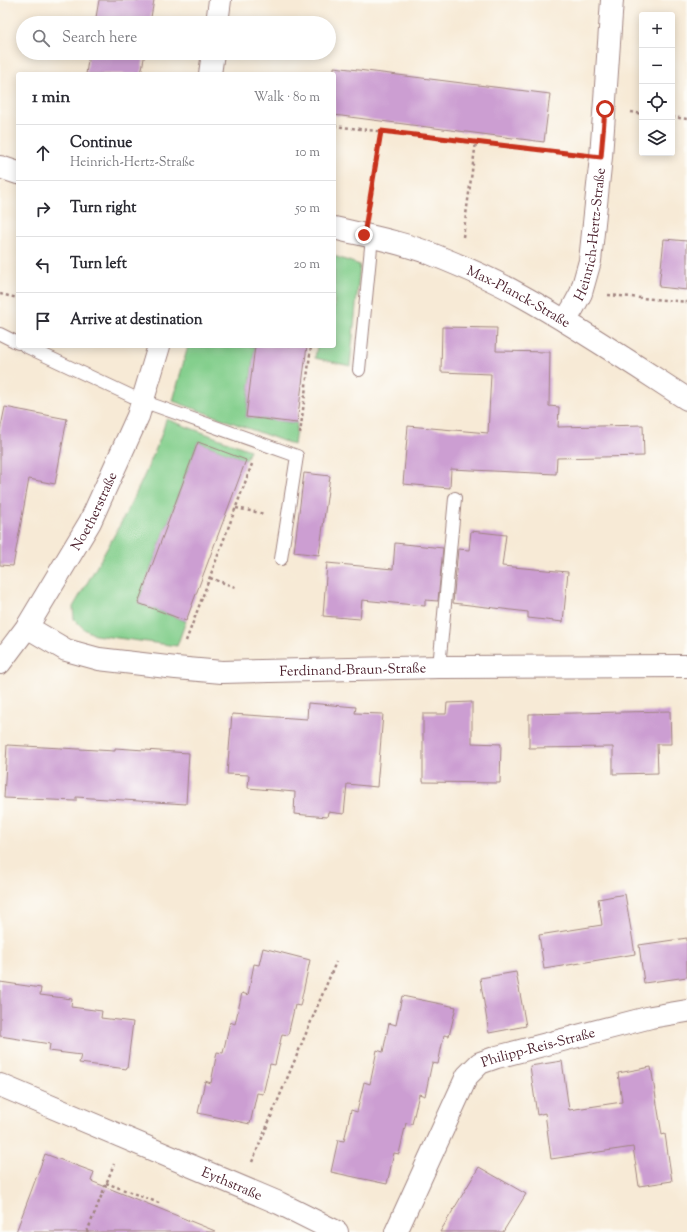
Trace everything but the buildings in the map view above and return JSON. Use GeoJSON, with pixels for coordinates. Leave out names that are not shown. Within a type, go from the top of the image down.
{"type":"FeatureCollection","features":[{"type":"Feature","properties":{"kind":"street"},"geometry":{"type":"LineString","coordinates":[[218,16],[220,0]]}},
{"type":"Feature","properties":{"kind":"street","name":"Heinrich-Hertz-Straße"},"geometry":{"type":"LineString","coordinates":[[565,321],[581,293],[590,261],[601,157],[612,0]]}},
{"type":"Feature","properties":{"kind":"street"},"geometry":{"type":"LineString","coordinates":[[210,72],[212,60]]}},
{"type":"Feature","properties":{"kind":"street"},"geometry":{"type":"LineString","coordinates":[[0,167],[16,172]]}},
{"type":"Feature","properties":{"kind":"street","name":"Max-Planck-Straße"},"geometry":{"type":"LineString","coordinates":[[336,228],[398,243],[433,255],[521,295],[565,321],[687,399]]}},
{"type":"Feature","properties":{"kind":"street","name":"Noetherstraße"},"geometry":{"type":"LineString","coordinates":[[0,662],[27,627],[90,522],[138,416],[158,348]]}},
{"type":"Feature","properties":{"kind":"street","name":"Ferdinand-Braun-Straße"},"geometry":{"type":"LineString","coordinates":[[27,627],[66,650],[99,659],[222,672],[439,667],[687,666]]}},
{"type":"Feature","properties":{"kind":"street","name":"Philipp-Reis-Straße"},"geometry":{"type":"LineString","coordinates":[[396,1232],[467,1076],[480,1063],[651,1017],[687,1011]]}},
{"type":"Feature","properties":{"kind":"street","name":"Eythstraße"},"geometry":{"type":"LineString","coordinates":[[0,1086],[242,1187],[279,1203],[338,1232]]}},
{"type":"Feature","properties":{"kind":"lane"},"geometry":{"type":"LineString","coordinates":[[359,370],[368,236]]}},
{"type":"Feature","properties":{"kind":"lane"},"geometry":{"type":"LineString","coordinates":[[0,334],[16,342]]}},
{"type":"Feature","properties":{"kind":"lane"},"geometry":{"type":"LineString","coordinates":[[29,348],[142,401],[297,456],[281,559]]}},
{"type":"Feature","properties":{"kind":"lane"},"geometry":{"type":"LineString","coordinates":[[439,667],[455,498]]}},
{"type":"Feature","properties":{"kind":"path"},"geometry":{"type":"LineString","coordinates":[[675,117],[687,119]]}},
{"type":"Feature","properties":{"kind":"path"},"geometry":{"type":"LineString","coordinates":[[336,126],[601,157]]}},
{"type":"Feature","properties":{"kind":"path"},"geometry":{"type":"LineString","coordinates":[[368,236],[381,131]]}},
{"type":"Feature","properties":{"kind":"path"},"geometry":{"type":"LineString","coordinates":[[459,266],[476,142]]}},
{"type":"Feature","properties":{"kind":"path"},"geometry":{"type":"LineString","coordinates":[[581,293],[687,302]]}},
{"type":"Feature","properties":{"kind":"path"},"geometry":{"type":"LineString","coordinates":[[0,294],[16,298]]}},
{"type":"Feature","properties":{"kind":"path"},"geometry":{"type":"LineString","coordinates":[[297,456],[311,348]]}},
{"type":"Feature","properties":{"kind":"path"},"geometry":{"type":"LineString","coordinates":[[176,668],[260,443]]}},
{"type":"Feature","properties":{"kind":"path"},"geometry":{"type":"LineString","coordinates":[[236,508],[288,518]]}},
{"type":"Feature","properties":{"kind":"path"},"geometry":{"type":"LineString","coordinates":[[210,578],[238,588]]}},
{"type":"Feature","properties":{"kind":"path"},"geometry":{"type":"LineString","coordinates":[[242,1187],[336,962]]}},
{"type":"Feature","properties":{"kind":"path"},"geometry":{"type":"LineString","coordinates":[[87,1232],[125,1137]]}},
{"type":"Feature","properties":{"kind":"path"},"geometry":{"type":"LineString","coordinates":[[106,1183],[159,1203]]}},
{"type":"Feature","properties":{"kind":"green space"},"geometry":{"type":"Polygon","coordinates":[[[336,257],[360,265],[350,366],[315,358],[317,348],[336,348],[336,257]]]}},
{"type":"Feature","properties":{"kind":"green space"},"geometry":{"type":"Polygon","coordinates":[[[187,348],[255,348],[246,417],[297,423],[294,445],[173,401],[187,348]]]}},
{"type":"Feature","properties":{"kind":"green space"},"geometry":{"type":"Polygon","coordinates":[[[166,419],[250,450],[246,460],[198,442],[138,603],[186,621],[177,646],[95,635],[84,629],[74,619],[73,607],[113,538],[140,485],[156,449],[166,419]]]}},
{"type":"Feature","properties":{"kind":"route"},"geometry":{"type":"LineString","coordinates":[[364,235],[381,131],[601,157],[605,109]]}}]}
